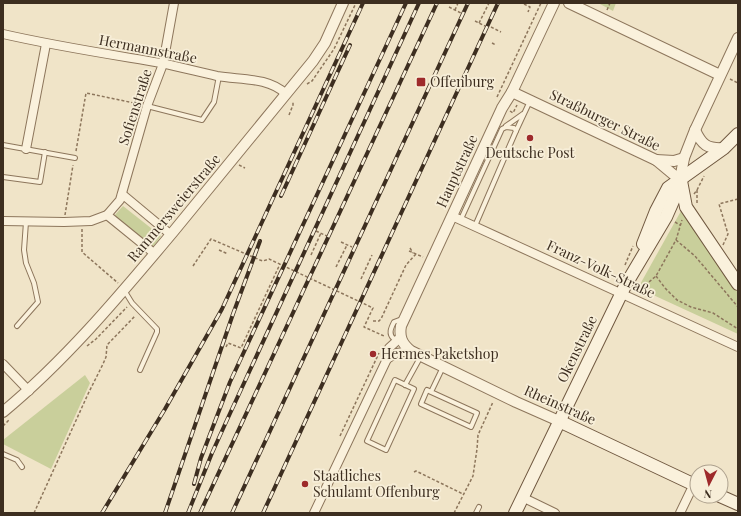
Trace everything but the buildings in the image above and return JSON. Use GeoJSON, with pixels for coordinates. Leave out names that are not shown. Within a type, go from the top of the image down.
{"type":"FeatureCollection","features":[{"type":"Feature","properties":{"kind":"main road","name":"Okenstraße"},"geometry":{"type":"LineString","coordinates":[[515,513],[623,289],[661,226],[668,188],[724,148],[738,134]]}},
{"type":"Feature","properties":{"kind":"main road"},"geometry":{"type":"LineString","coordinates":[[680,180],[691,209],[719,256],[738,284]]}},
{"type":"Feature","properties":{"kind":"main road"},"geometry":{"type":"LineString","coordinates":[[666,202],[691,209]]}},
{"type":"Feature","properties":{"kind":"main road","name":"Rheinstraße"},"geometry":{"type":"LineString","coordinates":[[559,421],[689,482]]}},
{"type":"Feature","properties":{"kind":"street","name":"Sofienstraße"},"geometry":{"type":"LineString","coordinates":[[108,215],[120,200],[147,106],[163,64],[174,3]]}},
{"type":"Feature","properties":{"kind":"street","name":"Rammersweierstraße"},"geometry":{"type":"LineString","coordinates":[[3,412],[29,391],[68,351],[155,254],[313,61],[325,43],[343,3]]}},
{"type":"Feature","properties":{"kind":"street","name":"Hauptstraße"},"geometry":{"type":"LineString","coordinates":[[400,338],[400,332],[405,319],[457,217],[502,108],[512,92],[554,3]]}},
{"type":"Feature","properties":{"kind":"street"},"geometry":{"type":"LineString","coordinates":[[569,3],[720,75]]}},
{"type":"Feature","properties":{"kind":"street","name":"Hermannstraße"},"geometry":{"type":"LineString","coordinates":[[3,34],[46,44],[163,64],[219,76],[269,83],[280,88],[286,94]]}},
{"type":"Feature","properties":{"kind":"street"},"geometry":{"type":"LineString","coordinates":[[680,180],[684,158],[695,130],[738,38]]}},
{"type":"Feature","properties":{"kind":"street"},"geometry":{"type":"LineString","coordinates":[[26,149],[46,44]]}},
{"type":"Feature","properties":{"kind":"street","name":"Straßburger Straße"},"geometry":{"type":"LineString","coordinates":[[512,92],[656,160],[680,180]]}},
{"type":"Feature","properties":{"kind":"street"},"geometry":{"type":"LineString","coordinates":[[695,130],[701,141],[707,146],[724,148]]}},
{"type":"Feature","properties":{"kind":"street"},"geometry":{"type":"LineString","coordinates":[[656,160],[670,161],[684,158]]}},
{"type":"Feature","properties":{"kind":"street"},"geometry":{"type":"LineString","coordinates":[[122,194],[170,234]]}},
{"type":"Feature","properties":{"kind":"street"},"geometry":{"type":"LineString","coordinates":[[3,221],[82,222],[91,221],[108,215],[155,254]]}},
{"type":"Feature","properties":{"kind":"street","name":"Franz-Volk-Straße"},"geometry":{"type":"LineString","coordinates":[[457,217],[623,289],[738,347]]}},
{"type":"Feature","properties":{"kind":"street"},"geometry":{"type":"LineString","coordinates":[[314,513],[387,359],[389,348],[400,338],[404,345],[411,351]]}},
{"type":"Feature","properties":{"kind":"street"},"geometry":{"type":"LineString","coordinates":[[387,359],[397,354],[411,351]]}},
{"type":"Feature","properties":{"kind":"street","name":"Rheinstraße"},"geometry":{"type":"LineString","coordinates":[[411,351],[559,421]]}},
{"type":"Feature","properties":{"kind":"street"},"geometry":{"type":"LineString","coordinates":[[3,364],[29,391]]}},
{"type":"Feature","properties":{"kind":"street"},"geometry":{"type":"LineString","coordinates":[[680,513],[689,496]]}},
{"type":"Feature","properties":{"kind":"street"},"geometry":{"type":"LineString","coordinates":[[522,497],[554,513]]}},
{"type":"Feature","properties":{"kind":"lane"},"geometry":{"type":"LineString","coordinates":[[147,106],[202,120],[214,102],[219,76]]}},
{"type":"Feature","properties":{"kind":"lane"},"geometry":{"type":"LineString","coordinates":[[476,226],[530,101]]}},
{"type":"Feature","properties":{"kind":"lane"},"geometry":{"type":"LineString","coordinates":[[457,217],[502,129],[524,114]]}},
{"type":"Feature","properties":{"kind":"lane"},"geometry":{"type":"LineString","coordinates":[[502,129],[510,127],[514,128],[516,131]]}},
{"type":"Feature","properties":{"kind":"lane"},"geometry":{"type":"LineString","coordinates":[[3,145],[74,158]]}},
{"type":"Feature","properties":{"kind":"lane"},"geometry":{"type":"LineString","coordinates":[[3,177],[40,182],[45,152]]}},
{"type":"Feature","properties":{"kind":"lane"},"geometry":{"type":"LineString","coordinates":[[17,326],[38,302],[34,283],[26,263],[24,250],[26,222]]}},
{"type":"Feature","properties":{"kind":"lane"},"geometry":{"type":"LineString","coordinates":[[124,290],[132,303],[157,329],[140,370]]}},
{"type":"Feature","properties":{"kind":"lane"},"geometry":{"type":"LineString","coordinates":[[405,385],[420,356]]}},
{"type":"Feature","properties":{"kind":"lane"},"geometry":{"type":"LineString","coordinates":[[431,392],[443,367]]}},
{"type":"Feature","properties":{"kind":"lane"},"geometry":{"type":"LineString","coordinates":[[395,380],[405,385],[414,389],[386,450],[367,441],[395,380]]}},
{"type":"Feature","properties":{"kind":"lane"},"geometry":{"type":"LineString","coordinates":[[427,390],[431,392],[477,413],[471,427],[421,404],[427,390]]}},
{"type":"Feature","properties":{"kind":"lane"},"geometry":{"type":"LineString","coordinates":[[3,454],[17,460],[22,467]]}},
{"type":"Feature","properties":{"kind":"lane"},"geometry":{"type":"LineString","coordinates":[[476,513],[480,507]]}},
{"type":"Feature","properties":{"kind":"path"},"geometry":{"type":"LineString","coordinates":[[455,10],[458,3]]}},
{"type":"Feature","properties":{"kind":"path"},"geometry":{"type":"LineString","coordinates":[[479,23],[489,3]]}},
{"type":"Feature","properties":{"kind":"path"},"geometry":{"type":"LineString","coordinates":[[497,97],[541,3]]}},
{"type":"Feature","properties":{"kind":"path"},"geometry":{"type":"LineString","coordinates":[[607,10],[610,3]]}},
{"type":"Feature","properties":{"kind":"path"},"geometry":{"type":"LineString","coordinates":[[524,4],[530,7],[528,12]]}},
{"type":"Feature","properties":{"kind":"path"},"geometry":{"type":"LineString","coordinates":[[449,8],[461,13]]}},
{"type":"Feature","properties":{"kind":"path"},"geometry":{"type":"LineString","coordinates":[[531,13],[535,15]]}},
{"type":"Feature","properties":{"kind":"path"},"geometry":{"type":"LineString","coordinates":[[475,21],[485,26]]}},
{"type":"Feature","properties":{"kind":"path"},"geometry":{"type":"LineString","coordinates":[[492,28],[501,32]]}},
{"type":"Feature","properties":{"kind":"path"},"geometry":{"type":"LineString","coordinates":[[492,43],[494,46]]}},
{"type":"Feature","properties":{"kind":"path"},"geometry":{"type":"LineString","coordinates":[[64,222],[86,93],[147,106]]}},
{"type":"Feature","properties":{"kind":"path"},"geometry":{"type":"LineString","coordinates":[[239,165],[245,168]]}},
{"type":"Feature","properties":{"kind":"path"},"geometry":{"type":"LineString","coordinates":[[641,292],[656,276],[676,240],[682,221],[691,209],[697,190],[704,176]]}},
{"type":"Feature","properties":{"kind":"path"},"geometry":{"type":"LineString","coordinates":[[719,256],[728,234],[719,204],[738,199]]}},
{"type":"Feature","properties":{"kind":"path"},"geometry":{"type":"LineString","coordinates":[[82,222],[82,252],[124,290]]}},
{"type":"Feature","properties":{"kind":"path"},"geometry":{"type":"LineString","coordinates":[[316,231],[327,236]]}},
{"type":"Feature","properties":{"kind":"path"},"geometry":{"type":"LineString","coordinates":[[311,255],[321,233]]}},
{"type":"Feature","properties":{"kind":"path"},"geometry":{"type":"LineString","coordinates":[[193,266],[211,238],[260,260],[263,261],[269,259],[373,308],[364,327],[386,337]]}},
{"type":"Feature","properties":{"kind":"path"},"geometry":{"type":"LineString","coordinates":[[676,240],[695,256],[738,307]]}},
{"type":"Feature","properties":{"kind":"path"},"geometry":{"type":"LineString","coordinates":[[342,242],[352,248]]}},
{"type":"Feature","properties":{"kind":"path"},"geometry":{"type":"LineString","coordinates":[[336,267],[347,245]]}},
{"type":"Feature","properties":{"kind":"path"},"geometry":{"type":"LineString","coordinates":[[219,250],[228,254]]}},
{"type":"Feature","properties":{"kind":"path"},"geometry":{"type":"LineString","coordinates":[[410,250],[424,257]]}},
{"type":"Feature","properties":{"kind":"path"},"geometry":{"type":"LineString","coordinates":[[373,321],[377,322],[381,319],[406,265],[414,253]]}},
{"type":"Feature","properties":{"kind":"path"},"geometry":{"type":"LineString","coordinates":[[361,278],[372,255]]}},
{"type":"Feature","properties":{"kind":"path"},"geometry":{"type":"LineString","coordinates":[[226,347],[228,342],[241,348],[280,264]]}},
{"type":"Feature","properties":{"kind":"path"},"geometry":{"type":"LineString","coordinates":[[656,276],[677,300],[713,313],[738,329]]}},
{"type":"Feature","properties":{"kind":"path"},"geometry":{"type":"LineString","coordinates":[[34,513],[103,364],[106,357],[107,345],[140,312]]}},
{"type":"Feature","properties":{"kind":"path"},"geometry":{"type":"LineString","coordinates":[[340,436],[380,352]]}},
{"type":"Feature","properties":{"kind":"path"},"geometry":{"type":"LineString","coordinates":[[454,513],[472,476],[478,435],[497,393]]}},
{"type":"Feature","properties":{"kind":"path"},"geometry":{"type":"LineString","coordinates":[[414,472],[416,471],[464,494]]}},
{"type":"Feature","properties":{"kind":"green space"},"geometry":{"type":"Polygon","coordinates":[[[600,3],[616,3],[613,11],[600,3]]]}},
{"type":"Feature","properties":{"kind":"green space"},"geometry":{"type":"Polygon","coordinates":[[[123,206],[161,236],[153,247],[114,216],[123,206]]]}},
{"type":"Feature","properties":{"kind":"green space"},"geometry":{"type":"Polygon","coordinates":[[[681,211],[738,293],[738,334],[638,288],[681,211]]]}},
{"type":"Feature","properties":{"kind":"green space"},"geometry":{"type":"Polygon","coordinates":[[[85,375],[90,383],[51,469],[3,444],[3,440],[85,375]]]}},
{"type":"Feature","properties":{"kind":"railway"},"geometry":{"type":"LineString","coordinates":[[102,513],[165,409],[222,309],[363,3]]}},
{"type":"Feature","properties":{"kind":"railway"},"geometry":{"type":"LineString","coordinates":[[194,484],[201,458],[230,382],[406,3]]}},
{"type":"Feature","properties":{"kind":"railway"},"geometry":{"type":"LineString","coordinates":[[188,513],[212,453],[419,3]]}},
{"type":"Feature","properties":{"kind":"railway"},"geometry":{"type":"LineString","coordinates":[[200,513],[437,3]]}},
{"type":"Feature","properties":{"kind":"railway"},"geometry":{"type":"LineString","coordinates":[[232,513],[468,3]]}},
{"type":"Feature","properties":{"kind":"railway"},"geometry":{"type":"LineString","coordinates":[[263,513],[498,3]]}},
{"type":"Feature","properties":{"kind":"railway"},"geometry":{"type":"LineString","coordinates":[[281,196],[350,45]]}},
{"type":"Feature","properties":{"kind":"railway"},"geometry":{"type":"LineString","coordinates":[[165,513],[233,314],[260,241]]}},
{"type":"Feature","properties":{"kind":"place","name":"Offenburg"},"geometry":{"type":"Point","coordinates":[421,82]}},
{"type":"Feature","properties":{"kind":"place","name":"Deutsche Post"},"geometry":{"type":"Point","coordinates":[530,138]}},
{"type":"Feature","properties":{"kind":"place","name":"Hermes Paketshop"},"geometry":{"type":"Point","coordinates":[373,354]}},
{"type":"Feature","properties":{"kind":"place","name":"Staatliches Schulamt Offenburg"},"geometry":{"type":"Point","coordinates":[305,484]}}]}
